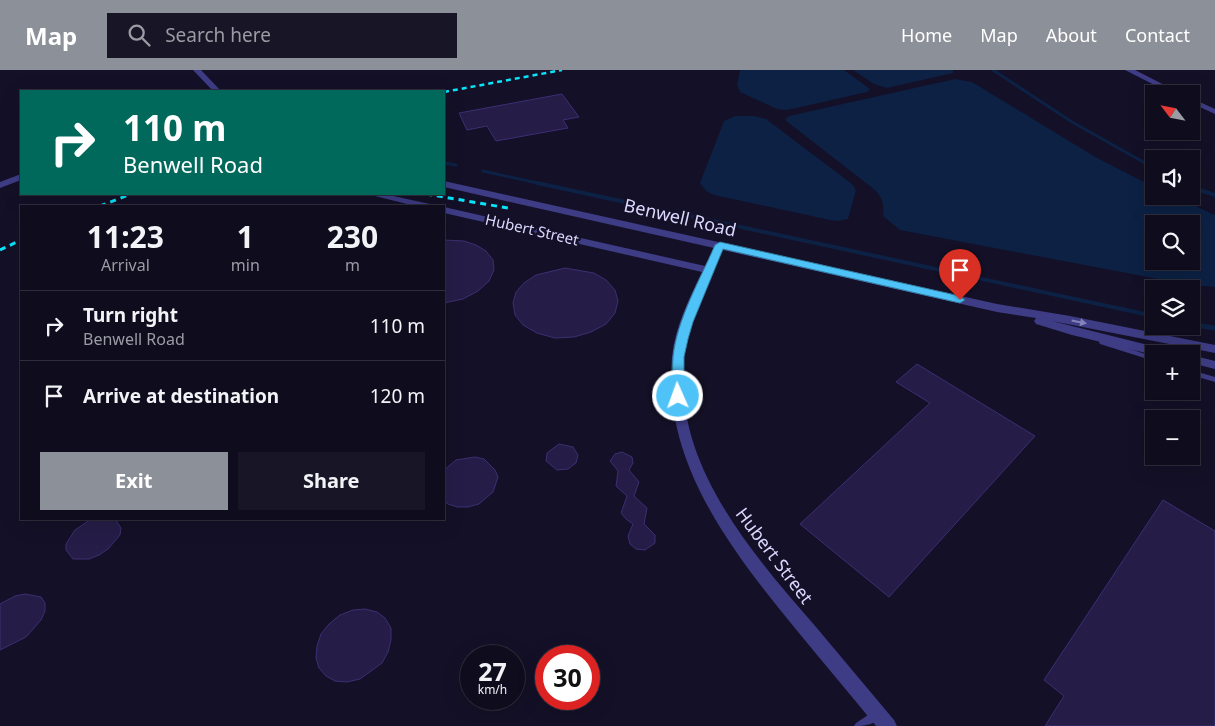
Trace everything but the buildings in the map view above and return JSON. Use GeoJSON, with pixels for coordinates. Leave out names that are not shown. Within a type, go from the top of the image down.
{"type":"FeatureCollection","features":[{"type":"Feature","properties":{"kind":"street"},"geometry":{"type":"LineString","coordinates":[[197,70],[216,90]]}},
{"type":"Feature","properties":{"kind":"street"},"geometry":{"type":"LineString","coordinates":[[1129,70],[1160,85]]}},
{"type":"Feature","properties":{"kind":"street"},"geometry":{"type":"LineString","coordinates":[[1200,104],[1215,112]]}},
{"type":"Feature","properties":{"kind":"street"},"geometry":{"type":"LineString","coordinates":[[0,185],[20,177]]}},
{"type":"Feature","properties":{"kind":"street","name":"Benwell Road"},"geometry":{"type":"LineString","coordinates":[[445,184],[996,308],[1070,320],[1215,349]]}},
{"type":"Feature","properties":{"kind":"street"},"geometry":{"type":"LineString","coordinates":[[377,195],[422,205]]}},
{"type":"Feature","properties":{"kind":"street","name":"Hubert Street"},"geometry":{"type":"LineString","coordinates":[[445,210],[709,270]]}},
{"type":"Feature","properties":{"kind":"street","name":"Hubert Street"},"geometry":{"type":"LineString","coordinates":[[720,245],[687,322],[678,357],[680,408],[694,461],[704,486],[736,543],[888,726]]}},
{"type":"Feature","properties":{"kind":"street","name":"Benwell Road"},"geometry":{"type":"LineString","coordinates":[[996,308],[1072,331],[1145,348]]}},
{"type":"Feature","properties":{"kind":"street"},"geometry":{"type":"LineString","coordinates":[[1200,361],[1215,365]]}},
{"type":"Feature","properties":{"kind":"lane","name":"Benwell Road"},"geometry":{"type":"LineString","coordinates":[[1072,331],[1145,356]]}},
{"type":"Feature","properties":{"kind":"lane"},"geometry":{"type":"LineString","coordinates":[[1200,375],[1215,380]]}},
{"type":"Feature","properties":{"kind":"lane"},"geometry":{"type":"LineString","coordinates":[[859,726],[877,714]]}},
{"type":"Feature","properties":{"kind":"water"},"geometry":{"type":"Polygon","coordinates":[[[740,70],[844,70],[870,89],[867,92],[787,110],[777,109],[740,92],[737,85],[740,70]]]}},
{"type":"Feature","properties":{"kind":"water"},"geometry":{"type":"Polygon","coordinates":[[[853,70],[953,70],[953,73],[887,88],[874,84],[853,70]]]}},
{"type":"Feature","properties":{"kind":"water"},"geometry":{"type":"Polygon","coordinates":[[[955,79],[972,82],[1097,158],[1145,182],[1145,205],[1193,205],[1215,215],[1215,287],[1200,286],[1200,280],[1164,280],[900,230],[883,216],[882,202],[875,190],[785,120],[789,116],[955,79]]]}},
{"type":"Feature","properties":{"kind":"water"},"geometry":{"type":"Polygon","coordinates":[[[735,116],[754,116],[766,119],[852,184],[856,190],[848,219],[830,220],[714,195],[706,191],[700,183],[724,121],[735,116]]]}},
{"type":"Feature","properties":{"kind":"waterway"},"geometry":{"type":"LineString","coordinates":[[993,70],[1072,122],[1145,163]]}},
{"type":"Feature","properties":{"kind":"waterway"},"geometry":{"type":"LineString","coordinates":[[445,163],[456,165]]}},
{"type":"Feature","properties":{"kind":"waterway"},"geometry":{"type":"LineString","coordinates":[[483,171],[542,184]]}},
{"type":"Feature","properties":{"kind":"waterway"},"geometry":{"type":"LineString","coordinates":[[537,183],[1145,314]]}},
{"type":"Feature","properties":{"kind":"waterway"},"geometry":{"type":"LineString","coordinates":[[1200,190],[1215,195]]}},
{"type":"Feature","properties":{"kind":"waterway"},"geometry":{"type":"LineString","coordinates":[[1200,326],[1215,328]]}},
{"type":"Feature","properties":{"kind":"railway"},"geometry":{"type":"LineString","coordinates":[[445,92],[562,70]]}},
{"type":"Feature","properties":{"kind":"railway"},"geometry":{"type":"LineString","coordinates":[[103,205],[128,195]]}},
{"type":"Feature","properties":{"kind":"railway"},"geometry":{"type":"LineString","coordinates":[[432,195],[508,208]]}},
{"type":"Feature","properties":{"kind":"railway"},"geometry":{"type":"LineString","coordinates":[[0,250],[20,240]]}},
{"type":"Feature","properties":{"kind":"route"},"geometry":{"type":"LineString","coordinates":[[678,396],[678,357],[687,322],[720,245],[960,300]]}}]}
